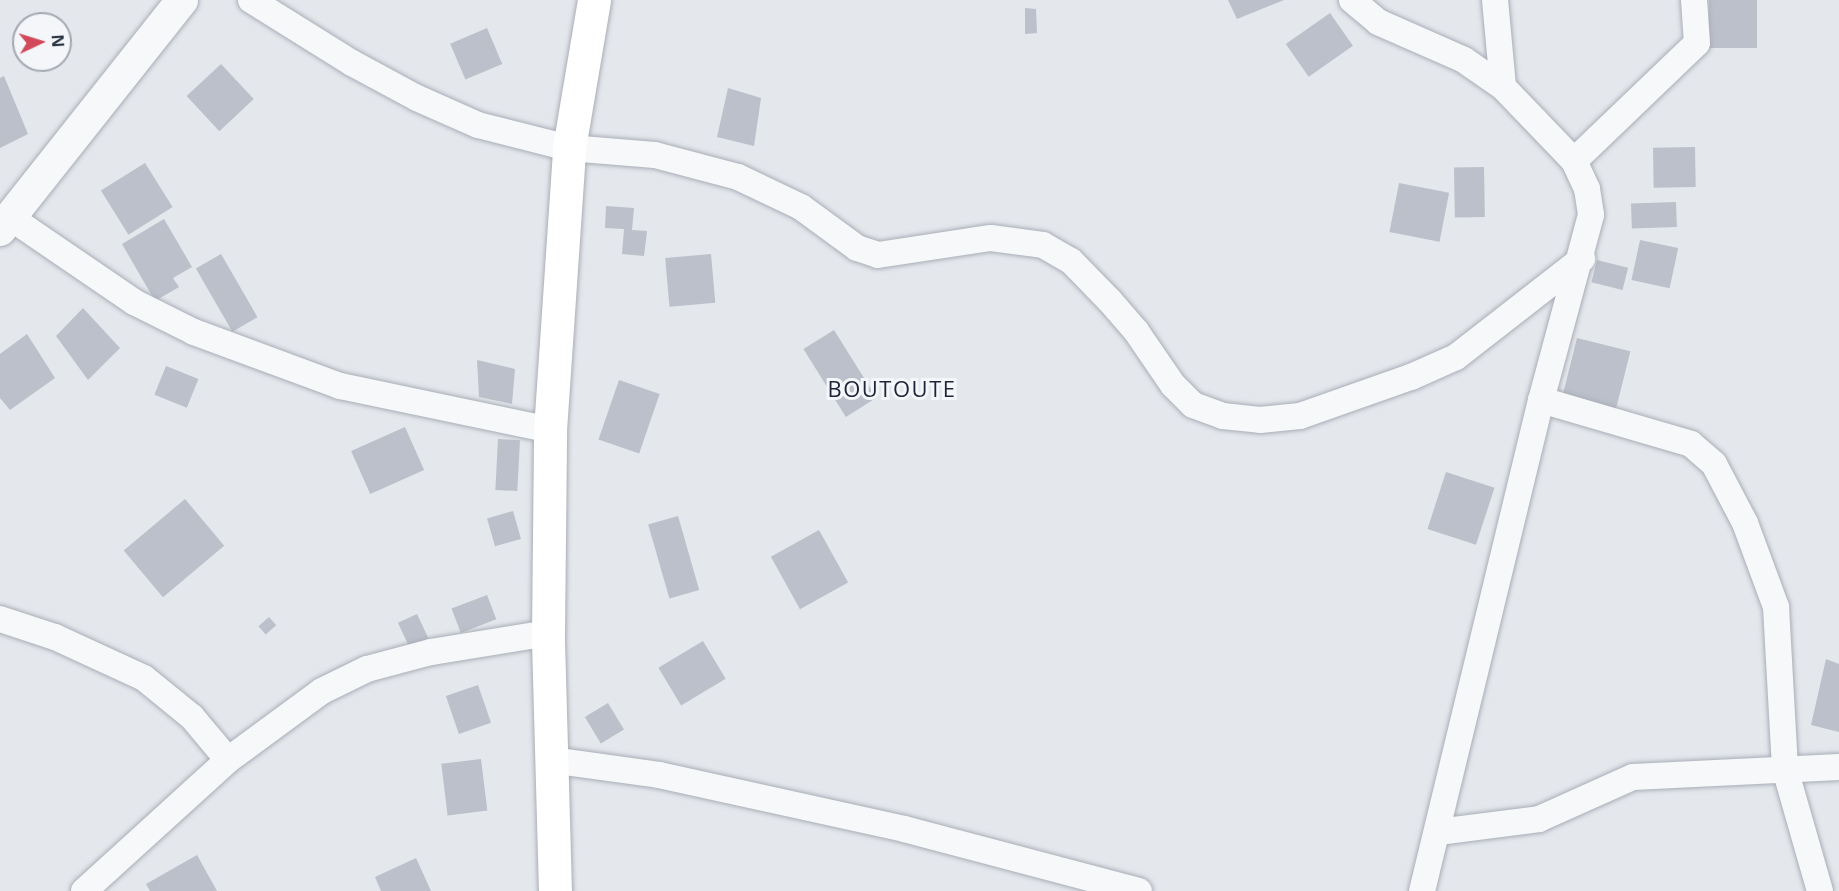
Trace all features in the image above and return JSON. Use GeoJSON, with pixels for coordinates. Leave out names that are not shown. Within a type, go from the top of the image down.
{"type":"FeatureCollection","features":[{"type":"Feature","properties":{"kind":"main road"},"geometry":{"type":"LineString","coordinates":[[555,891],[548,633],[550,429],[569,148],[594,0]]}},
{"type":"Feature","properties":{"kind":"street"},"geometry":{"type":"LineString","coordinates":[[183,0],[6,224],[134,302],[194,332],[339,386],[550,429]]}},
{"type":"Feature","properties":{"kind":"street"},"geometry":{"type":"LineString","coordinates":[[251,0],[417,98],[478,125],[569,148],[655,156],[738,177],[801,207],[857,248],[878,255],[991,238],[1043,245],[1071,261],[1110,301],[1136,331],[1173,386],[1193,405],[1223,416],[1260,420],[1300,416],[1359,398],[1456,357],[1582,259]]}},
{"type":"Feature","properties":{"kind":"street"},"geometry":{"type":"LineString","coordinates":[[1352,0],[1378,22],[1464,60],[1503,87],[1574,161],[1587,189],[1591,214],[1582,259],[1541,400],[1422,891]]}},
{"type":"Feature","properties":{"kind":"street"},"geometry":{"type":"LineString","coordinates":[[1495,0],[1503,87]]}},
{"type":"Feature","properties":{"kind":"street"},"geometry":{"type":"LineString","coordinates":[[1574,161],[1696,43],[1694,0]]}},
{"type":"Feature","properties":{"kind":"street"},"geometry":{"type":"LineString","coordinates":[[1541,400],[1691,444],[1714,464],[1745,523],[1776,607],[1785,769],[1820,891]]}},
{"type":"Feature","properties":{"kind":"street"},"geometry":{"type":"LineString","coordinates":[[0,619],[55,637],[144,678],[192,717],[228,760]]}},
{"type":"Feature","properties":{"kind":"street"},"geometry":{"type":"LineString","coordinates":[[84,891],[228,760],[322,691],[367,669],[431,652],[548,633]]}},
{"type":"Feature","properties":{"kind":"street"},"geometry":{"type":"LineString","coordinates":[[551,760],[660,775],[811,808],[1140,891]]}},
{"type":"Feature","properties":{"kind":"street"},"geometry":{"type":"LineString","coordinates":[[1438,832],[1539,819],[1633,777],[1839,767]]}},
{"type":"Feature","properties":{"kind":"building"},"geometry":{"type":"Polygon","coordinates":[[[1228,0],[1284,0],[1237,19],[1228,0]]]}},
{"type":"Feature","properties":{"kind":"building"},"geometry":{"type":"Polygon","coordinates":[[[1709,0],[1757,0],[1757,48],[1709,48],[1709,0]]]}},
{"type":"Feature","properties":{"kind":"building"},"geometry":{"type":"Polygon","coordinates":[[[1025,8],[1036,9],[1037,33],[1025,34],[1025,8]]]}},
{"type":"Feature","properties":{"kind":"building"},"geometry":{"type":"Polygon","coordinates":[[[1330,13],[1353,46],[1309,77],[1286,44],[1330,13]]]}},
{"type":"Feature","properties":{"kind":"building"},"geometry":{"type":"Polygon","coordinates":[[[487,28],[502,64],[465,80],[450,44],[487,28]]]}},
{"type":"Feature","properties":{"kind":"building"},"geometry":{"type":"Polygon","coordinates":[[[221,64],[254,99],[219,131],[187,96],[221,64]]]}},
{"type":"Feature","properties":{"kind":"building"},"geometry":{"type":"Polygon","coordinates":[[[4,76],[28,134],[0,148],[0,78],[4,76]]]}},
{"type":"Feature","properties":{"kind":"building"},"geometry":{"type":"Polygon","coordinates":[[[728,88],[761,98],[754,146],[717,137],[728,88]]]}},
{"type":"Feature","properties":{"kind":"building"},"geometry":{"type":"Polygon","coordinates":[[[1695,147],[1696,187],[1654,188],[1653,148],[1695,147]]]}},
{"type":"Feature","properties":{"kind":"building"},"geometry":{"type":"Polygon","coordinates":[[[145,163],[173,207],[128,235],[101,191],[145,163]]]}},
{"type":"Feature","properties":{"kind":"building"},"geometry":{"type":"Polygon","coordinates":[[[1484,167],[1485,217],[1455,218],[1454,168],[1484,167]]]}},
{"type":"Feature","properties":{"kind":"building"},"geometry":{"type":"Polygon","coordinates":[[[1399,183],[1449,193],[1440,242],[1389,232],[1399,183]]]}},
{"type":"Feature","properties":{"kind":"building"},"geometry":{"type":"Polygon","coordinates":[[[1676,202],[1677,227],[1632,229],[1631,204],[1676,202]]]}},
{"type":"Feature","properties":{"kind":"building"},"geometry":{"type":"Polygon","coordinates":[[[606,206],[634,208],[632,230],[647,231],[644,256],[622,254],[624,229],[605,228],[606,206]]]}},
{"type":"Feature","properties":{"kind":"building"},"geometry":{"type":"Polygon","coordinates":[[[164,219],[192,267],[173,278],[179,287],[155,301],[122,244],[164,219]]]}},
{"type":"Feature","properties":{"kind":"building"},"geometry":{"type":"Polygon","coordinates":[[[1640,240],[1678,248],[1670,288],[1631,280],[1640,240]]]}},
{"type":"Feature","properties":{"kind":"building"},"geometry":{"type":"Polygon","coordinates":[[[221,254],[258,317],[232,332],[196,268],[221,254]]]}},
{"type":"Feature","properties":{"kind":"building"},"geometry":{"type":"Polygon","coordinates":[[[711,254],[715,303],[669,307],[665,258],[711,254]]]}},
{"type":"Feature","properties":{"kind":"building"},"geometry":{"type":"Polygon","coordinates":[[[1597,260],[1628,268],[1622,290],[1591,282],[1597,260]]]}},
{"type":"Feature","properties":{"kind":"building"},"geometry":{"type":"Polygon","coordinates":[[[83,308],[120,348],[88,380],[56,336],[83,308]]]}},
{"type":"Feature","properties":{"kind":"building"},"geometry":{"type":"Polygon","coordinates":[[[834,330],[876,398],[846,417],[803,349],[834,330]]]}},
{"type":"Feature","properties":{"kind":"building"},"geometry":{"type":"Polygon","coordinates":[[[27,334],[55,378],[10,410],[0,398],[0,354],[27,334]]]}},
{"type":"Feature","properties":{"kind":"building"},"geometry":{"type":"Polygon","coordinates":[[[1577,338],[1630,351],[1616,409],[1563,395],[1577,338]]]}},
{"type":"Feature","properties":{"kind":"building"},"geometry":{"type":"Polygon","coordinates":[[[477,360],[515,369],[512,404],[479,397],[477,360]]]}},
{"type":"Feature","properties":{"kind":"building"},"geometry":{"type":"Polygon","coordinates":[[[166,366],[198,379],[187,408],[154,395],[166,366]]]}},
{"type":"Feature","properties":{"kind":"building"},"geometry":{"type":"Polygon","coordinates":[[[619,380],[660,394],[639,454],[598,440],[619,380]]]}},
{"type":"Feature","properties":{"kind":"building"},"geometry":{"type":"Polygon","coordinates":[[[405,427],[424,470],[370,494],[351,451],[405,427]]]}},
{"type":"Feature","properties":{"kind":"building"},"geometry":{"type":"Polygon","coordinates":[[[498,439],[520,440],[517,491],[495,490],[498,439]]]}},
{"type":"Feature","properties":{"kind":"building"},"geometry":{"type":"Polygon","coordinates":[[[1446,472],[1495,488],[1476,545],[1427,529],[1446,472]]]}},
{"type":"Feature","properties":{"kind":"building"},"geometry":{"type":"Polygon","coordinates":[[[185,499],[224,546],[163,597],[124,550],[185,499]]]}},
{"type":"Feature","properties":{"kind":"building"},"geometry":{"type":"Polygon","coordinates":[[[513,511],[521,539],[495,546],[487,518],[513,511]]]}},
{"type":"Feature","properties":{"kind":"building"},"geometry":{"type":"Polygon","coordinates":[[[678,516],[699,590],[669,599],[648,525],[678,516]]]}},
{"type":"Feature","properties":{"kind":"building"},"geometry":{"type":"Polygon","coordinates":[[[819,530],[848,582],[800,609],[771,557],[819,530]]]}},
{"type":"Feature","properties":{"kind":"building"},"geometry":{"type":"Polygon","coordinates":[[[487,595],[496,619],[461,633],[452,609],[487,595]]]}},
{"type":"Feature","properties":{"kind":"building"},"geometry":{"type":"Polygon","coordinates":[[[417,614],[430,642],[411,651],[398,623],[417,614]]]}},
{"type":"Feature","properties":{"kind":"building"},"geometry":{"type":"Polygon","coordinates":[[[269,617],[276,625],[266,634],[258,626],[269,617]]]}},
{"type":"Feature","properties":{"kind":"building"},"geometry":{"type":"Polygon","coordinates":[[[703,641],[726,679],[681,705],[658,668],[703,641]]]}},
{"type":"Feature","properties":{"kind":"building"},"geometry":{"type":"Polygon","coordinates":[[[1826,659],[1839,664],[1839,732],[1811,725],[1826,659]]]}},
{"type":"Feature","properties":{"kind":"building"},"geometry":{"type":"Polygon","coordinates":[[[478,685],[491,723],[459,734],[446,696],[478,685]]]}},
{"type":"Feature","properties":{"kind":"building"},"geometry":{"type":"Polygon","coordinates":[[[608,703],[624,730],[601,743],[585,717],[608,703]]]}},
{"type":"Feature","properties":{"kind":"building"},"geometry":{"type":"Polygon","coordinates":[[[481,759],[487,811],[448,815],[441,764],[481,759]]]}},
{"type":"Feature","properties":{"kind":"building"},"geometry":{"type":"Polygon","coordinates":[[[197,855],[217,891],[150,891],[146,884],[197,855]]]}},
{"type":"Feature","properties":{"kind":"building"},"geometry":{"type":"Polygon","coordinates":[[[416,858],[431,891],[381,891],[375,877],[416,858]]]}},
{"type":"Feature","properties":{"kind":"district","name":"BOUTOUTE"},"geometry":{"type":"Point","coordinates":[892,389]}}]}
